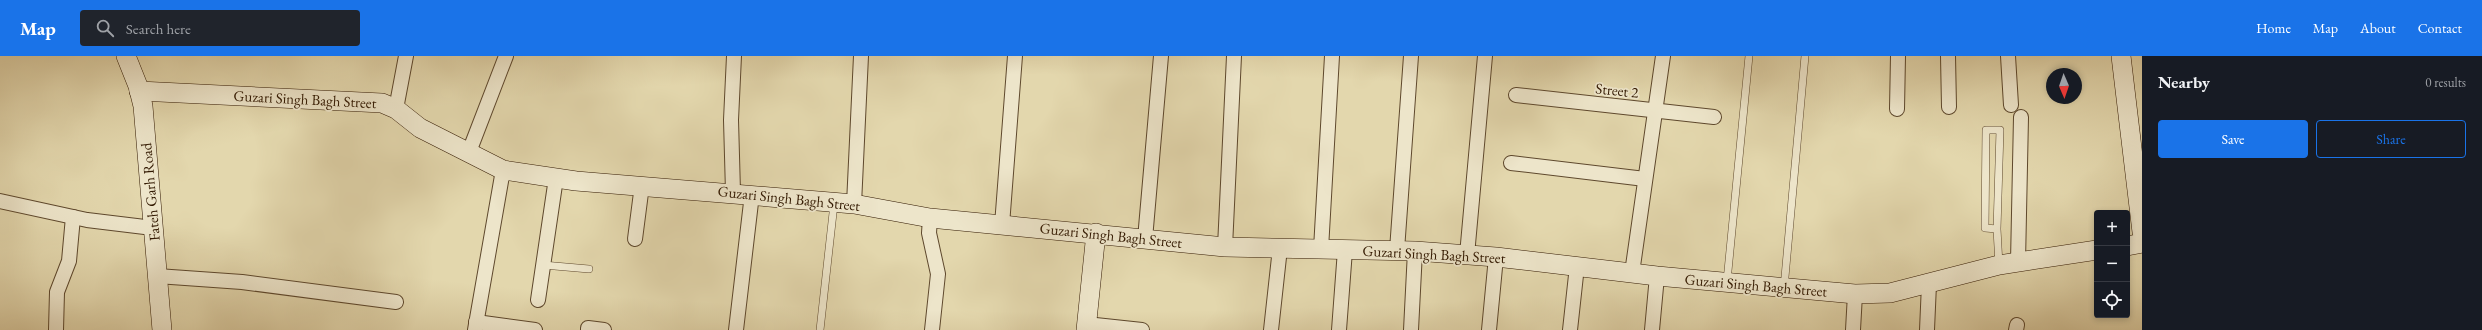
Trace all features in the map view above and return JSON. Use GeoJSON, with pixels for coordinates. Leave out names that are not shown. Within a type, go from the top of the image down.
{"type":"FeatureCollection","features":[{"type":"Feature","properties":{"kind":"street","name":"Fateh Garh Road"},"geometry":{"type":"LineString","coordinates":[[126,56],[140,91],[143,106],[162,330]]}},
{"type":"Feature","properties":{"kind":"street"},"geometry":{"type":"LineString","coordinates":[[396,109],[406,56]]}},
{"type":"Feature","properties":{"kind":"street"},"geometry":{"type":"LineString","coordinates":[[469,152],[506,56]]}},
{"type":"Feature","properties":{"kind":"street"},"geometry":{"type":"LineString","coordinates":[[733,192],[731,120],[734,56]]}},
{"type":"Feature","properties":{"kind":"street"},"geometry":{"type":"LineString","coordinates":[[854,204],[862,56]]}},
{"type":"Feature","properties":{"kind":"street"},"geometry":{"type":"LineString","coordinates":[[1002,224],[1015,56]]}},
{"type":"Feature","properties":{"kind":"street"},"geometry":{"type":"LineString","coordinates":[[1145,239],[1161,56]]}},
{"type":"Feature","properties":{"kind":"street"},"geometry":{"type":"LineString","coordinates":[[1225,247],[1234,56]]}},
{"type":"Feature","properties":{"kind":"street"},"geometry":{"type":"LineString","coordinates":[[1321,249],[1332,56]]}},
{"type":"Feature","properties":{"kind":"street"},"geometry":{"type":"LineString","coordinates":[[1396,250],[1412,56]]}},
{"type":"Feature","properties":{"kind":"street"},"geometry":{"type":"LineString","coordinates":[[1467,255],[1486,56]]}},
{"type":"Feature","properties":{"kind":"street"},"geometry":{"type":"LineString","coordinates":[[1632,273],[1663,56]]}},
{"type":"Feature","properties":{"kind":"street"},"geometry":{"type":"LineString","coordinates":[[1897,109],[1898,56]]}},
{"type":"Feature","properties":{"kind":"street"},"geometry":{"type":"LineString","coordinates":[[1948,56],[1949,107]]}},
{"type":"Feature","properties":{"kind":"street"},"geometry":{"type":"LineString","coordinates":[[2008,56],[2011,105]]}},
{"type":"Feature","properties":{"kind":"street"},"geometry":{"type":"LineString","coordinates":[[2121,56],[2142,232]]}},
{"type":"Feature","properties":{"kind":"street","name":"Guzari Singh Bagh Street"},"geometry":{"type":"LineString","coordinates":[[140,91],[382,102],[396,109],[420,128],[503,170],[556,178],[733,192],[854,204],[930,218],[1096,233],[1225,247],[1396,250],[1496,257],[1658,276],[1855,294],[1890,293],[2000,265],[2094,250]]}},
{"type":"Feature","properties":{"kind":"street","name":"Street 2"},"geometry":{"type":"LineString","coordinates":[[1516,95],[1714,117]]}},
{"type":"Feature","properties":{"kind":"street"},"geometry":{"type":"LineString","coordinates":[[2018,262],[2021,117]]}},
{"type":"Feature","properties":{"kind":"street"},"geometry":{"type":"LineString","coordinates":[[1511,163],[1645,179]]}},
{"type":"Feature","properties":{"kind":"street"},"geometry":{"type":"LineString","coordinates":[[503,170],[475,326],[535,330]]}},
{"type":"Feature","properties":{"kind":"street"},"geometry":{"type":"LineString","coordinates":[[538,300],[556,178]]}},
{"type":"Feature","properties":{"kind":"street"},"geometry":{"type":"LineString","coordinates":[[635,239],[642,185]]}},
{"type":"Feature","properties":{"kind":"street"},"geometry":{"type":"LineString","coordinates":[[736,330],[752,194]]}},
{"type":"Feature","properties":{"kind":"street"},"geometry":{"type":"LineString","coordinates":[[0,200],[73,217],[153,228]]}},
{"type":"Feature","properties":{"kind":"street"},"geometry":{"type":"LineString","coordinates":[[56,330],[57,292],[69,261],[73,217]]}},
{"type":"Feature","properties":{"kind":"street"},"geometry":{"type":"LineString","coordinates":[[930,218],[929,233],[938,274],[932,330]]}},
{"type":"Feature","properties":{"kind":"street"},"geometry":{"type":"LineString","coordinates":[[1096,233],[1086,327],[1142,330]]}},
{"type":"Feature","properties":{"kind":"street"},"geometry":{"type":"LineString","coordinates":[[2130,245],[2142,243]]}},
{"type":"Feature","properties":{"kind":"street"},"geometry":{"type":"LineString","coordinates":[[1271,330],[1280,248]]}},
{"type":"Feature","properties":{"kind":"street"},"geometry":{"type":"LineString","coordinates":[[1339,330],[1345,250]]}},
{"type":"Feature","properties":{"kind":"street"},"geometry":{"type":"LineString","coordinates":[[1411,330],[1415,251]]}},
{"type":"Feature","properties":{"kind":"street"},"geometry":{"type":"LineString","coordinates":[[1489,330],[1496,257]]}},
{"type":"Feature","properties":{"kind":"street"},"geometry":{"type":"LineString","coordinates":[[1570,330],[1577,266]]}},
{"type":"Feature","properties":{"kind":"street"},"geometry":{"type":"LineString","coordinates":[[157,276],[242,282],[396,302]]}},
{"type":"Feature","properties":{"kind":"street"},"geometry":{"type":"LineString","coordinates":[[1652,330],[1658,276]]}},
{"type":"Feature","properties":{"kind":"street"},"geometry":{"type":"LineString","coordinates":[[1927,330],[1929,284]]}},
{"type":"Feature","properties":{"kind":"street"},"geometry":{"type":"LineString","coordinates":[[1854,330],[1855,294]]}},
{"type":"Feature","properties":{"kind":"street"},"geometry":{"type":"LineString","coordinates":[[588,330],[588,328],[604,330]]}},
{"type":"Feature","properties":{"kind":"lane"},"geometry":{"type":"LineString","coordinates":[[1726,283],[1749,56]]}},
{"type":"Feature","properties":{"kind":"lane"},"geometry":{"type":"LineString","coordinates":[[1784,288],[1805,56]]}},
{"type":"Feature","properties":{"kind":"lane"},"geometry":{"type":"LineString","coordinates":[[1997,229],[1985,228],[1986,130],[2000,130],[1997,229],[2000,265]]}},
{"type":"Feature","properties":{"kind":"lane"},"geometry":{"type":"LineString","coordinates":[[820,330],[834,202]]}},
{"type":"Feature","properties":{"kind":"lane"},"geometry":{"type":"LineString","coordinates":[[543,265],[589,269]]}}]}
